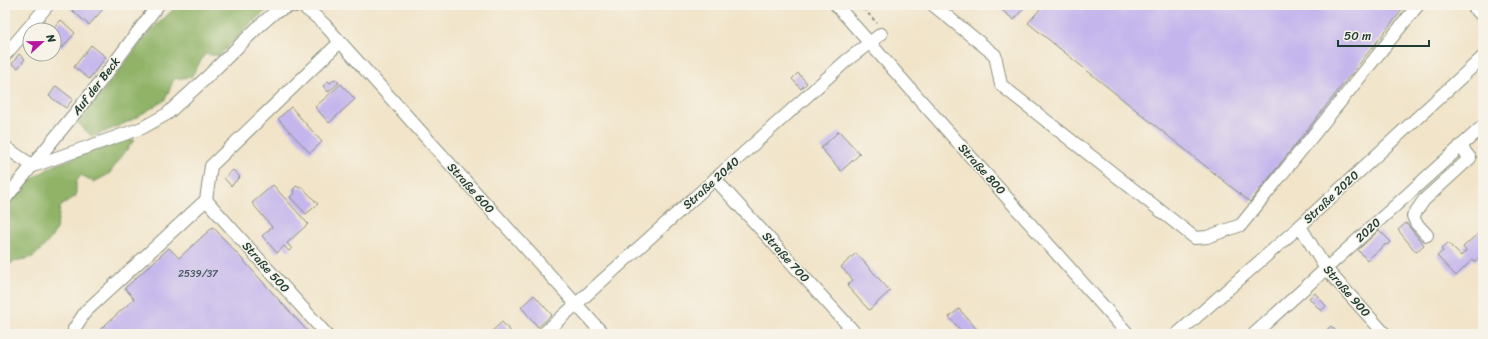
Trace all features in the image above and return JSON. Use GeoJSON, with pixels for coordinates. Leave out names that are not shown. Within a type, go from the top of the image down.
{"type":"FeatureCollection","features":[{"type":"Feature","properties":{"kind":"street"},"geometry":{"type":"LineString","coordinates":[[5,55],[48,5]]}},
{"type":"Feature","properties":{"kind":"street","name":"Auf der Beck"},"geometry":{"type":"LineString","coordinates":[[5,200],[97,86],[158,5]]}},
{"type":"Feature","properties":{"kind":"street","name":"Straße 800"},"geometry":{"type":"LineString","coordinates":[[836,5],[1128,334]]}},
{"type":"Feature","properties":{"kind":"street"},"geometry":{"type":"LineString","coordinates":[[933,5],[995,55],[1001,85],[1195,238],[1207,237],[1241,225],[1418,5]]}},
{"type":"Feature","properties":{"kind":"street"},"geometry":{"type":"LineString","coordinates":[[1472,5],[1483,17]]}},
{"type":"Feature","properties":{"kind":"street","name":"Straße 600"},"geometry":{"type":"LineString","coordinates":[[33,166],[142,128],[167,114],[275,12],[289,6],[302,6],[315,16],[340,42],[603,334]]}},
{"type":"Feature","properties":{"kind":"street","name":"Straße 2040"},"geometry":{"type":"LineString","coordinates":[[543,334],[849,58],[881,34]]}},
{"type":"Feature","properties":{"kind":"street"},"geometry":{"type":"LineString","coordinates":[[74,334],[74,329],[86,311],[206,200],[211,166],[340,42]]}},
{"type":"Feature","properties":{"kind":"street","name":"Straße 2020"},"geometry":{"type":"LineString","coordinates":[[1177,334],[1300,226],[1483,57]]}},
{"type":"Feature","properties":{"kind":"street","name":"2020"},"geometry":{"type":"LineString","coordinates":[[1254,334],[1483,126]]}},
{"type":"Feature","properties":{"kind":"street"},"geometry":{"type":"LineString","coordinates":[[1427,235],[1416,223],[1413,216],[1424,200],[1470,158],[1460,146]]}},
{"type":"Feature","properties":{"kind":"street"},"geometry":{"type":"LineString","coordinates":[[5,147],[33,166]]}},
{"type":"Feature","properties":{"kind":"street","name":"Straße 700"},"geometry":{"type":"LineString","coordinates":[[715,179],[856,334]]}},
{"type":"Feature","properties":{"kind":"street","name":"Straße 500"},"geometry":{"type":"LineString","coordinates":[[206,200],[326,334]]}},
{"type":"Feature","properties":{"kind":"street","name":"Straße 900"},"geometry":{"type":"LineString","coordinates":[[1300,226],[1326,269],[1384,334]]}},
{"type":"Feature","properties":{"kind":"path"},"geometry":{"type":"LineString","coordinates":[[860,5],[884,30],[881,34]]}},
{"type":"Feature","properties":{"kind":"green space"},"geometry":{"type":"Polygon","coordinates":[[[180,5],[273,5],[252,22],[219,56],[205,54],[191,77],[174,79],[165,100],[130,121],[92,137],[78,123],[150,31],[180,5]]]}},
{"type":"Feature","properties":{"kind":"green space"},"geometry":{"type":"Polygon","coordinates":[[[124,138],[134,140],[109,174],[94,182],[81,175],[76,182],[76,196],[60,207],[56,229],[50,240],[34,256],[14,261],[5,272],[5,209],[32,179],[51,167],[124,138]]]}},
{"type":"Feature","properties":{"kind":"building"},"geometry":{"type":"Polygon","coordinates":[[[66,5],[100,5],[104,8],[89,25],[66,5]]]}},
{"type":"Feature","properties":{"kind":"building"},"geometry":{"type":"Polygon","coordinates":[[[996,5],[1026,5],[1014,20],[996,5]]]}},
{"type":"Feature","properties":{"kind":"building"},"geometry":{"type":"Polygon","coordinates":[[[1038,5],[1406,5],[1250,202],[1028,23],[1041,8],[1038,5]]]}},
{"type":"Feature","properties":{"kind":"building"},"geometry":{"type":"Polygon","coordinates":[[[61,20],[75,33],[62,48],[62,22],[59,22],[61,20]]]}},
{"type":"Feature","properties":{"kind":"building"},"geometry":{"type":"Polygon","coordinates":[[[91,45],[106,57],[89,79],[74,67],[91,45]]]}},
{"type":"Feature","properties":{"kind":"building"},"geometry":{"type":"Polygon","coordinates":[[[19,54],[22,56],[23,62],[18,68],[12,64],[19,54]]]}},
{"type":"Feature","properties":{"kind":"building"},"geometry":{"type":"Polygon","coordinates":[[[798,73],[807,83],[801,89],[792,79],[798,73]]]}},
{"type":"Feature","properties":{"kind":"building"},"geometry":{"type":"Polygon","coordinates":[[[335,79],[339,83],[328,92],[323,86],[328,81],[330,83],[335,79]]]}},
{"type":"Feature","properties":{"kind":"building"},"geometry":{"type":"Polygon","coordinates":[[[341,84],[355,99],[329,123],[315,107],[341,84]]]}},
{"type":"Feature","properties":{"kind":"building"},"geometry":{"type":"Polygon","coordinates":[[[56,86],[73,99],[66,108],[49,96],[56,86]]]}},
{"type":"Feature","properties":{"kind":"building"},"geometry":{"type":"Polygon","coordinates":[[[291,107],[322,142],[310,153],[278,119],[291,107]]]}},
{"type":"Feature","properties":{"kind":"building"},"geometry":{"type":"Polygon","coordinates":[[[839,131],[860,154],[841,171],[821,148],[839,131]]]}},
{"type":"Feature","properties":{"kind":"building"},"geometry":{"type":"Polygon","coordinates":[[[233,170],[240,177],[231,186],[224,178],[233,170]]]}},
{"type":"Feature","properties":{"kind":"building"},"geometry":{"type":"Polygon","coordinates":[[[273,185],[308,224],[287,243],[292,249],[289,251],[284,246],[277,253],[262,236],[272,227],[252,203],[273,185]]]}},
{"type":"Feature","properties":{"kind":"building"},"geometry":{"type":"Polygon","coordinates":[[[296,186],[300,188],[302,187],[318,204],[306,214],[290,197],[294,193],[293,190],[296,186]]]}},
{"type":"Feature","properties":{"kind":"building"},"geometry":{"type":"Polygon","coordinates":[[[1406,223],[1424,245],[1416,252],[1398,230],[1406,223]]]}},
{"type":"Feature","properties":{"kind":"building"},"geometry":{"type":"Polygon","coordinates":[[[213,227],[310,334],[95,334],[134,299],[125,288],[169,248],[179,258],[213,227]]]}},
{"type":"Feature","properties":{"kind":"building"},"geometry":{"type":"Polygon","coordinates":[[[1483,229],[1483,254],[1475,261],[1473,259],[1456,276],[1437,256],[1443,251],[1441,249],[1448,243],[1461,256],[1466,251],[1463,247],[1483,229]]]}},
{"type":"Feature","properties":{"kind":"building"},"geometry":{"type":"Polygon","coordinates":[[[1379,230],[1391,242],[1387,245],[1386,244],[1367,260],[1358,250],[1379,230]]]}},
{"type":"Feature","properties":{"kind":"building"},"geometry":{"type":"Polygon","coordinates":[[[856,253],[890,291],[869,310],[847,286],[853,280],[841,267],[856,253]]]}},
{"type":"Feature","properties":{"kind":"building"},"geometry":{"type":"Polygon","coordinates":[[[1315,293],[1326,306],[1321,311],[1309,298],[1315,293]]]}},
{"type":"Feature","properties":{"kind":"building"},"geometry":{"type":"Polygon","coordinates":[[[534,295],[552,315],[538,327],[521,307],[534,295]]]}},
{"type":"Feature","properties":{"kind":"building"},"geometry":{"type":"Polygon","coordinates":[[[959,309],[981,334],[964,334],[949,317],[959,309]]]}},
{"type":"Feature","properties":{"kind":"building"},"geometry":{"type":"Polygon","coordinates":[[[502,322],[513,334],[489,334],[502,322]]]}},
{"type":"Feature","properties":{"kind":"building"},"geometry":{"type":"Polygon","coordinates":[[[1331,326],[1339,334],[1322,334],[1331,326]]]}}]}
